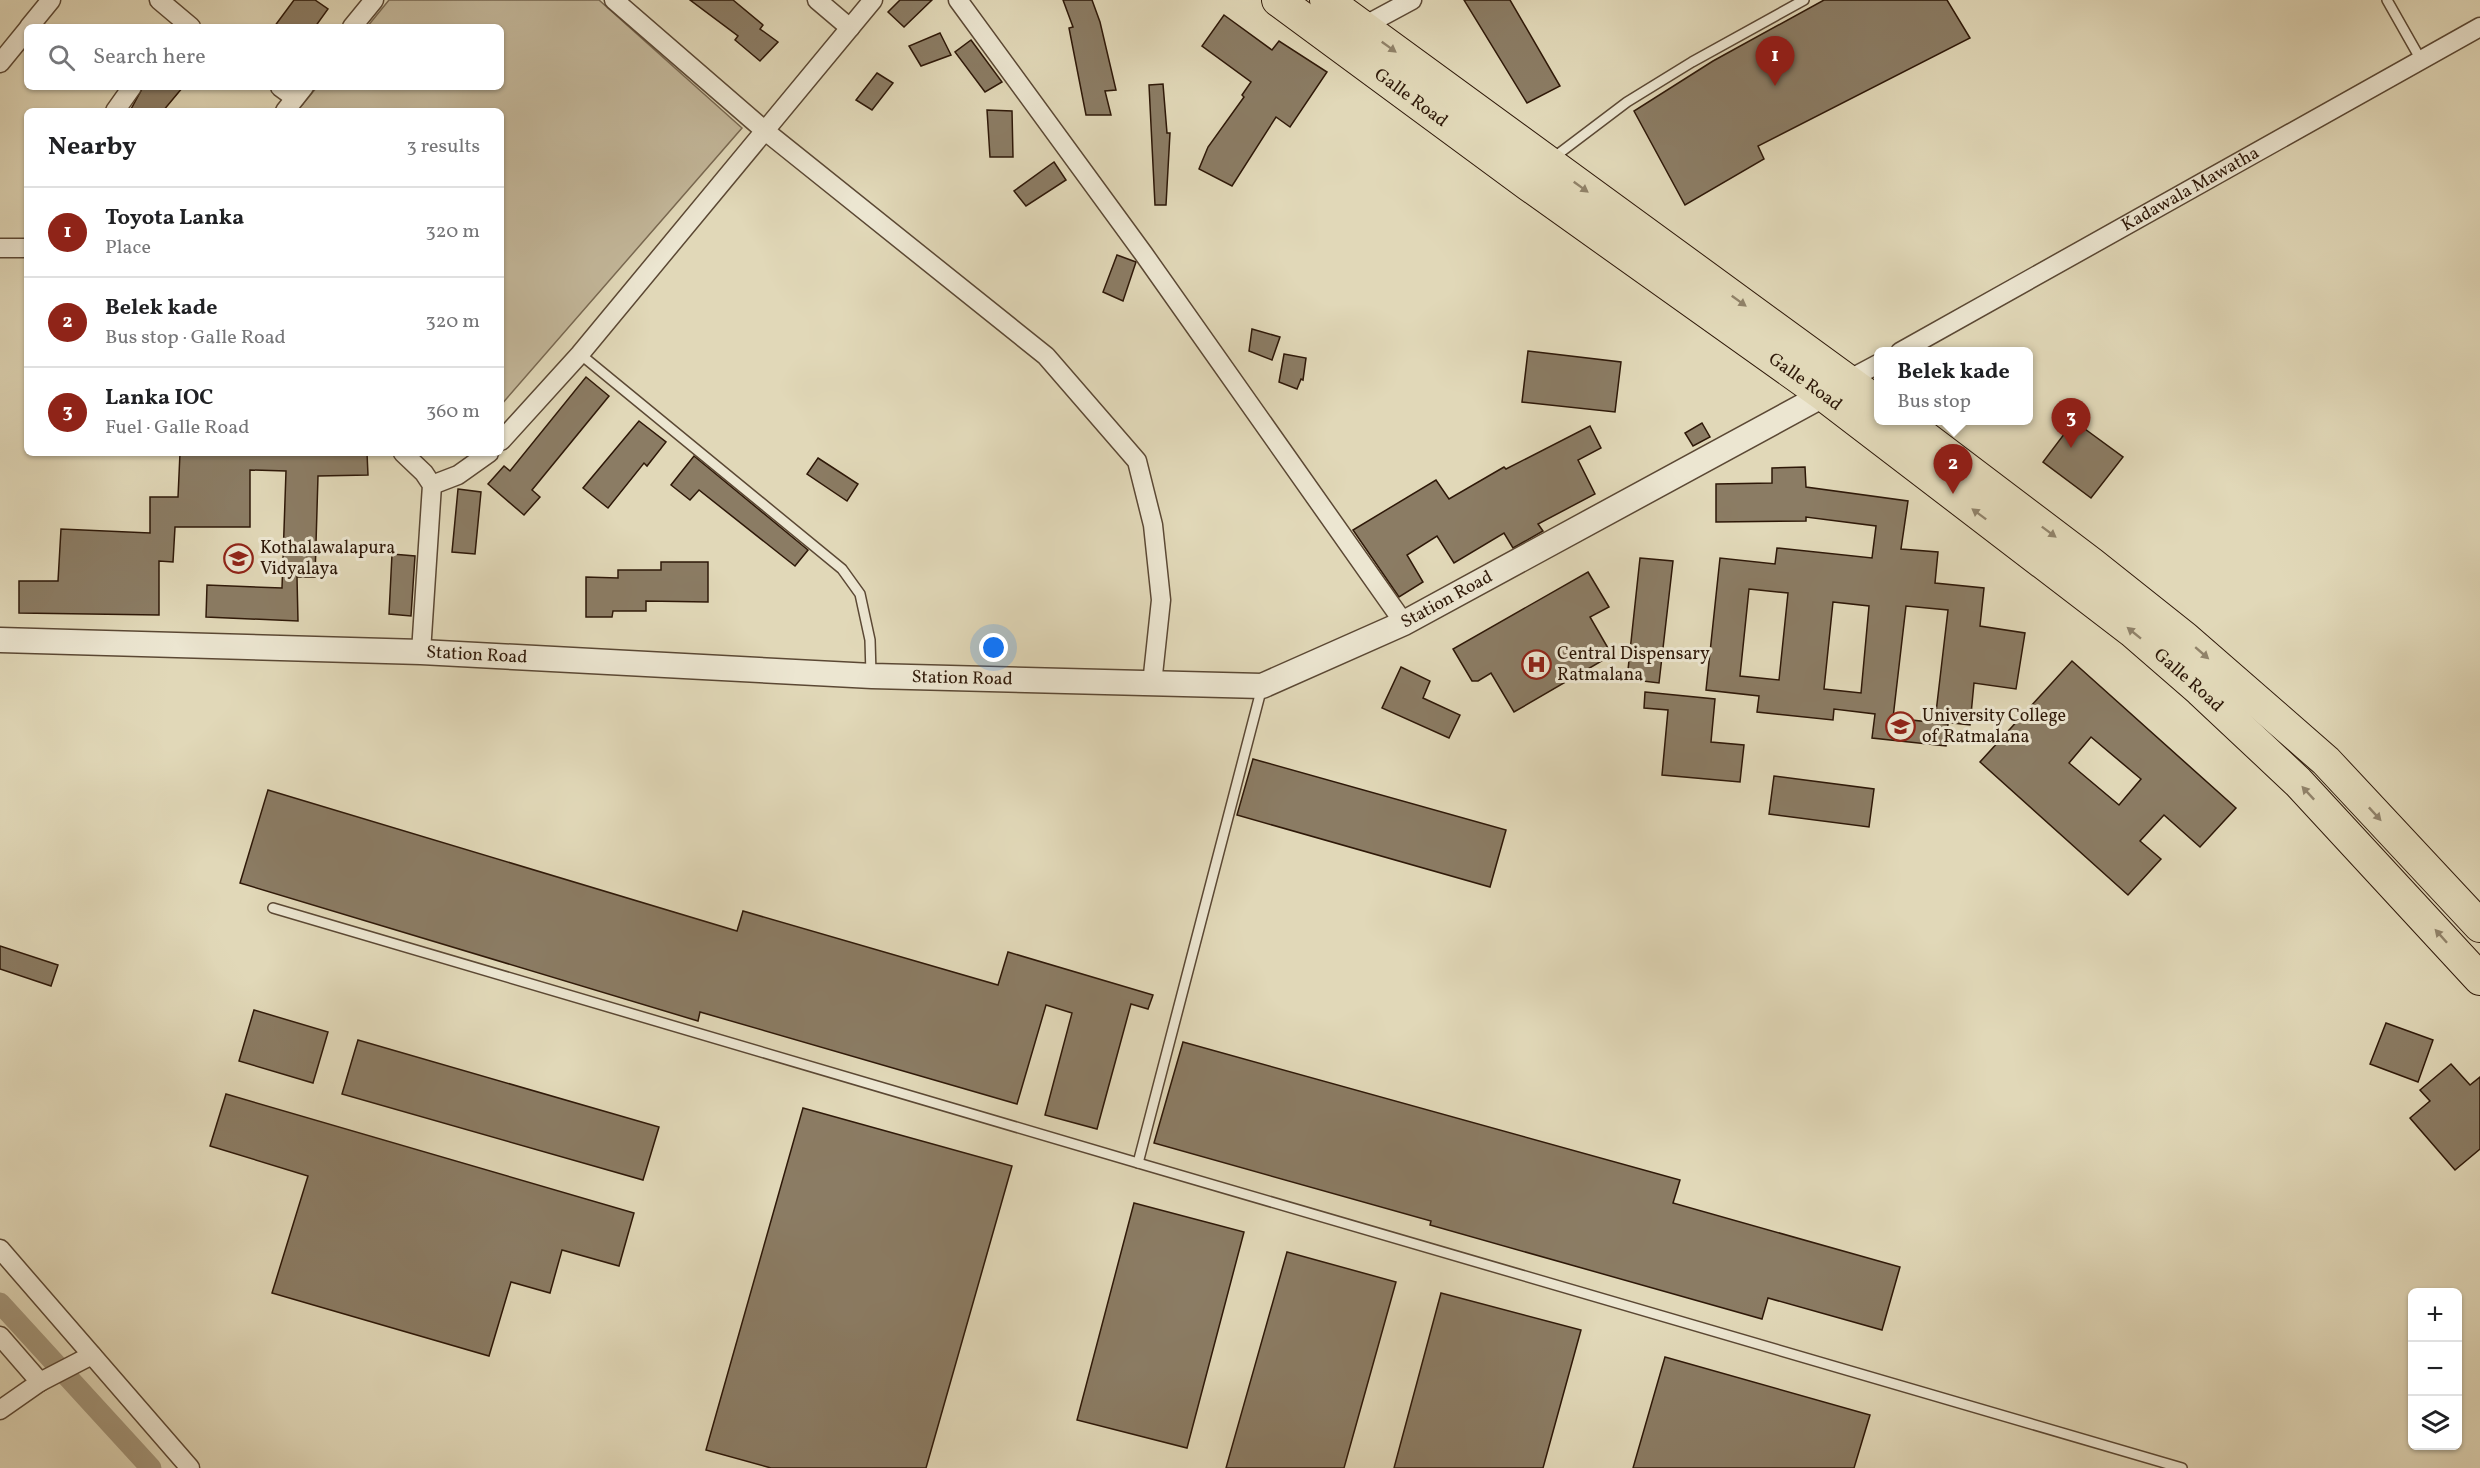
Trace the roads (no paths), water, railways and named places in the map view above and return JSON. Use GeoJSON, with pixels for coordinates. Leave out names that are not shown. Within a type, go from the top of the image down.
{"type":"FeatureCollection","features":[{"type":"Feature","properties":{"kind":"highway","name":"Galle Road"},"geometry":{"type":"LineString","coordinates":[[1278,0],[1529,185],[1837,388],[1874,402]]}},
{"type":"Feature","properties":{"kind":"highway","name":"Galle Road"},"geometry":{"type":"LineString","coordinates":[[1326,0],[1546,163],[1874,418]]}},
{"type":"Feature","properties":{"kind":"highway","name":"Galle Road"},"geometry":{"type":"LineString","coordinates":[[1882,425],[2132,631],[2200,690],[2298,782],[2480,979]]}},
{"type":"Feature","properties":{"kind":"highway","name":"Galle Road"},"geometry":{"type":"LineString","coordinates":[[1909,425],[2148,607],[2317,754],[2480,926]]}},
{"type":"Feature","properties":{"kind":"street"},"geometry":{"type":"LineString","coordinates":[[31,24],[51,0]]}},
{"type":"Feature","properties":{"kind":"street"},"geometry":{"type":"LineString","coordinates":[[159,0],[183,24]]}},
{"type":"Feature","properties":{"kind":"street"},"geometry":{"type":"LineString","coordinates":[[354,24],[374,0]]}},
{"type":"Feature","properties":{"kind":"street"},"geometry":{"type":"LineString","coordinates":[[614,0],[764,130],[1046,356],[1137,461],[1152,525],[1161,600],[1152,684]]}},
{"type":"Feature","properties":{"kind":"street"},"geometry":{"type":"LineString","coordinates":[[817,0],[850,28]]}},
{"type":"Feature","properties":{"kind":"street"},"geometry":{"type":"LineString","coordinates":[[504,438],[580,354],[873,0]]}},
{"type":"Feature","properties":{"kind":"street"},"geometry":{"type":"LineString","coordinates":[[958,0],[1143,253],[1404,623]]}},
{"type":"Feature","properties":{"kind":"street"},"geometry":{"type":"LineString","coordinates":[[1362,27],[1412,0]]}},
{"type":"Feature","properties":{"kind":"street","name":"Kadawala Mawatha"},"geometry":{"type":"LineString","coordinates":[[1907,347],[2480,27]]}},
{"type":"Feature","properties":{"kind":"street"},"geometry":{"type":"LineString","coordinates":[[0,63],[24,33]]}},
{"type":"Feature","properties":{"kind":"street"},"geometry":{"type":"LineString","coordinates":[[117,108],[130,90]]}},
{"type":"Feature","properties":{"kind":"street"},"geometry":{"type":"LineString","coordinates":[[0,248],[24,248]]}},
{"type":"Feature","properties":{"kind":"street"},"geometry":{"type":"LineString","coordinates":[[1837,388],[1874,366]]}},
{"type":"Feature","properties":{"kind":"street","name":"Station Road"},"geometry":{"type":"LineString","coordinates":[[0,640],[421,652],[872,676],[1262,686],[1404,623],[1837,388]]}},
{"type":"Feature","properties":{"kind":"street"},"geometry":{"type":"LineString","coordinates":[[406,456],[424,472],[432,485],[421,652]]}},
{"type":"Feature","properties":{"kind":"street"},"geometry":{"type":"LineString","coordinates":[[432,485],[458,475],[485,456]]}},
{"type":"Feature","properties":{"kind":"street"},"geometry":{"type":"LineString","coordinates":[[0,1249],[190,1468]]}},
{"type":"Feature","properties":{"kind":"street"},"geometry":{"type":"LineString","coordinates":[[0,1336],[53,1375]]}},
{"type":"Feature","properties":{"kind":"street"},"geometry":{"type":"LineString","coordinates":[[0,1410],[53,1375],[92,1355]]}},
{"type":"Feature","properties":{"kind":"lane"},"geometry":{"type":"LineString","coordinates":[[1546,163],[1627,102],[1804,0]]}},
{"type":"Feature","properties":{"kind":"lane"},"geometry":{"type":"LineString","coordinates":[[2387,0],[2421,60]]}},
{"type":"Feature","properties":{"kind":"lane"},"geometry":{"type":"LineString","coordinates":[[580,354],[842,569],[860,594],[870,640],[872,676]]}},
{"type":"Feature","properties":{"kind":"lane"},"geometry":{"type":"LineString","coordinates":[[1138,1163],[1262,686]]}},
{"type":"Feature","properties":{"kind":"lane"},"geometry":{"type":"LineString","coordinates":[[273,908],[2182,1468]]}},
{"type":"Feature","properties":{"kind":"waterway"},"geometry":{"type":"LineString","coordinates":[[0,1303],[151,1468]]}},
{"type":"Feature","properties":{"kind":"place","name":"Toyota Lanka"},"geometry":{"type":"Point","coordinates":[1775,86]}},
{"type":"Feature","properties":{"kind":"place","name":"Lanka IOC"},"geometry":{"type":"Point","coordinates":[2071,448]}},
{"type":"Feature","properties":{"kind":"place","name":"Belek kade"},"geometry":{"type":"Point","coordinates":[1953,494]}},
{"type":"Feature","properties":{"kind":"place","name":"Kothalawalapura Vidyalaya"},"geometry":{"type":"Point","coordinates":[239,558]}},
{"type":"Feature","properties":{"kind":"place","name":"Central Dispensary Ratmalana"},"geometry":{"type":"Point","coordinates":[1536,664]}},
{"type":"Feature","properties":{"kind":"place","name":"University College of Ratmalana"},"geometry":{"type":"Point","coordinates":[1901,726]}}]}
